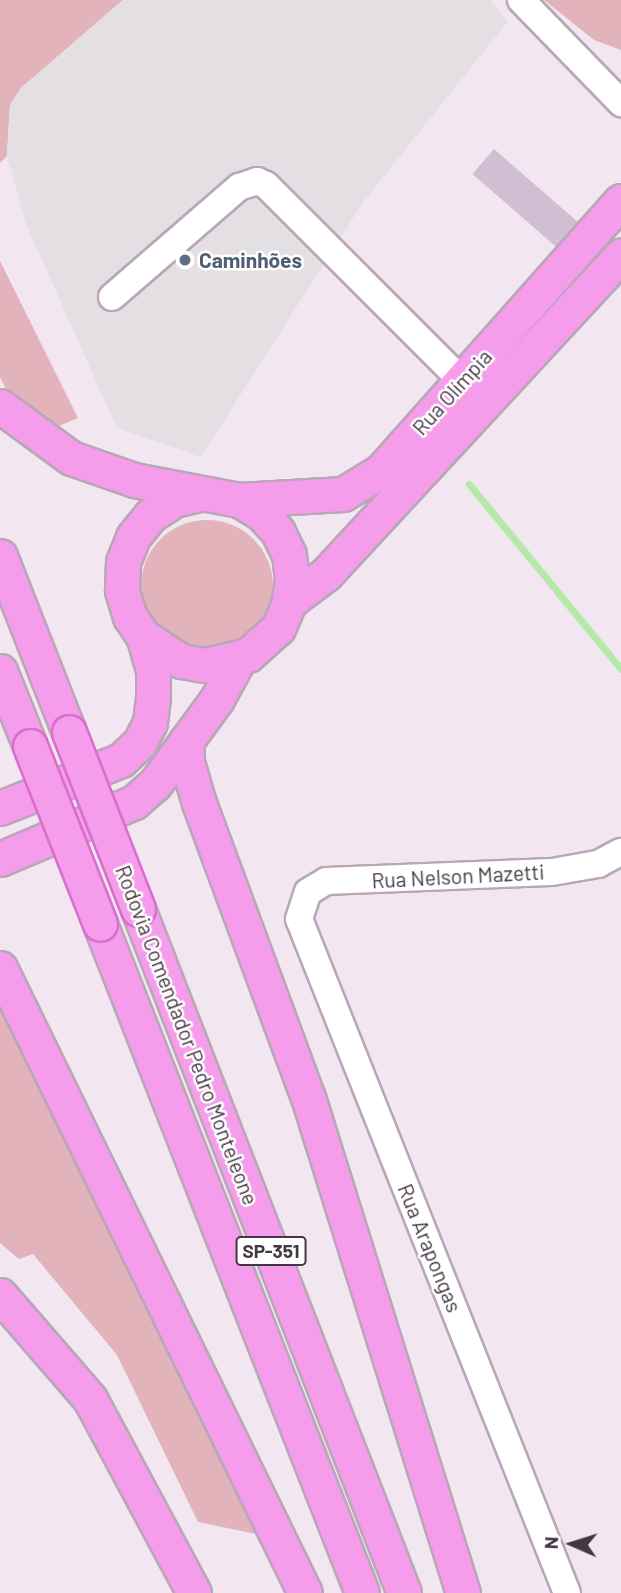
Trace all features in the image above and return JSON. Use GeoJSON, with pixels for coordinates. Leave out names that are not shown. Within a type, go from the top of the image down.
{"type":"FeatureCollection","features":[{"type":"Feature","properties":{"kind":"main road","name":"Rua Olímpia"},"geometry":{"type":"LineString","coordinates":[[239,500],[325,498],[361,485],[382,471],[621,201]]}},
{"type":"Feature","properties":{"kind":"main road","name":"Rua Olímpia"},"geometry":{"type":"LineString","coordinates":[[290,601],[326,574],[621,255]]}},
{"type":"Feature","properties":{"kind":"main road"},"geometry":{"type":"LineString","coordinates":[[0,407],[71,458],[134,480],[239,500],[261,513],[278,532],[289,555],[290,601],[267,641],[240,657],[204,665],[181,662],[143,636]]}},
{"type":"Feature","properties":{"kind":"main road"},"geometry":{"type":"LineString","coordinates":[[0,808],[121,760],[139,742],[150,722],[153,670],[143,636],[130,617],[122,590],[123,562],[133,537],[151,515],[174,500],[201,494]]}},
{"type":"Feature","properties":{"kind":"main road","name":"Rodovia Comendador Pedro Monteleone"},"geometry":{"type":"LineString","coordinates":[[0,556],[404,1593]]}},
{"type":"Feature","properties":{"kind":"main road"},"geometry":{"type":"LineString","coordinates":[[0,859],[134,802],[155,784],[240,657]]}},
{"type":"Feature","properties":{"kind":"main road","name":"Rodovia Comendador Pedro Monteleone"},"geometry":{"type":"LineString","coordinates":[[0,671],[362,1593]]}},
{"type":"Feature","properties":{"kind":"main road"},"geometry":{"type":"LineString","coordinates":[[186,741],[187,762],[199,803],[308,1097],[463,1593]]}},
{"type":"Feature","properties":{"kind":"main road"},"geometry":{"type":"LineString","coordinates":[[0,968],[305,1593]]}},
{"type":"Feature","properties":{"kind":"main road"},"geometry":{"type":"LineString","coordinates":[[0,1295],[90,1399],[194,1593]]}},
{"type":"Feature","properties":{"kind":"street"},"geometry":{"type":"LineString","coordinates":[[521,0],[621,103]]}},
{"type":"Feature","properties":{"kind":"street"},"geometry":{"type":"LineString","coordinates":[[112,297],[239,187],[257,181],[266,184],[462,381]]}},
{"type":"Feature","properties":{"kind":"street","name":"Rua Nelson Mazetti"},"geometry":{"type":"LineString","coordinates":[[302,903],[314,885],[326,881],[552,872],[598,863],[621,852]]}},
{"type":"Feature","properties":{"kind":"street","name":"Rua Arapongas"},"geometry":{"type":"LineString","coordinates":[[302,903],[299,919],[567,1593]]}},
{"type":"Feature","properties":{"kind":"shaded area"},"geometry":{"type":"Polygon","coordinates":[[[0,0],[123,0],[21,88],[10,105],[7,156],[0,163],[0,0]]]}},
{"type":"Feature","properties":{"kind":"shaded area","name":"Caminhões"},"geometry":{"type":"Polygon","coordinates":[[[123,0],[490,0],[508,21],[364,201],[201,457],[117,428],[26,224],[7,156],[10,105],[21,88],[123,0]]]}},
{"type":"Feature","properties":{"kind":"shaded area"},"geometry":{"type":"Polygon","coordinates":[[[544,0],[621,0],[621,50],[594,40],[544,0]]]}},
{"type":"Feature","properties":{"kind":"shaded area"},"geometry":{"type":"Polygon","coordinates":[[[0,261],[78,418],[59,426],[8,393],[0,377],[0,261]]]}},
{"type":"Feature","properties":{"kind":"shaded area"},"geometry":{"type":"Polygon","coordinates":[[[207,520],[232,525],[254,539],[268,561],[273,586],[268,611],[254,633],[232,647],[207,652],[182,647],[160,633],[146,611],[141,586],[146,561],[160,539],[182,525],[207,520]]]}},
{"type":"Feature","properties":{"kind":"shaded area"},"geometry":{"type":"Polygon","coordinates":[[[0,989],[115,1217],[256,1534],[198,1522],[117,1355],[33,1254],[19,1259],[0,1243],[0,989]]]}},
{"type":"Feature","properties":{"kind":"building"},"geometry":{"type":"Polygon","coordinates":[[[494,149],[585,228],[563,253],[472,174],[494,149]]]}},
{"type":"Feature","properties":{"kind":"waterway"},"geometry":{"type":"LineString","coordinates":[[469,484],[621,669]]}},
{"type":"Feature","properties":{"kind":"place","name":"Caminhões"},"geometry":{"type":"Point","coordinates":[185,260]}}]}
